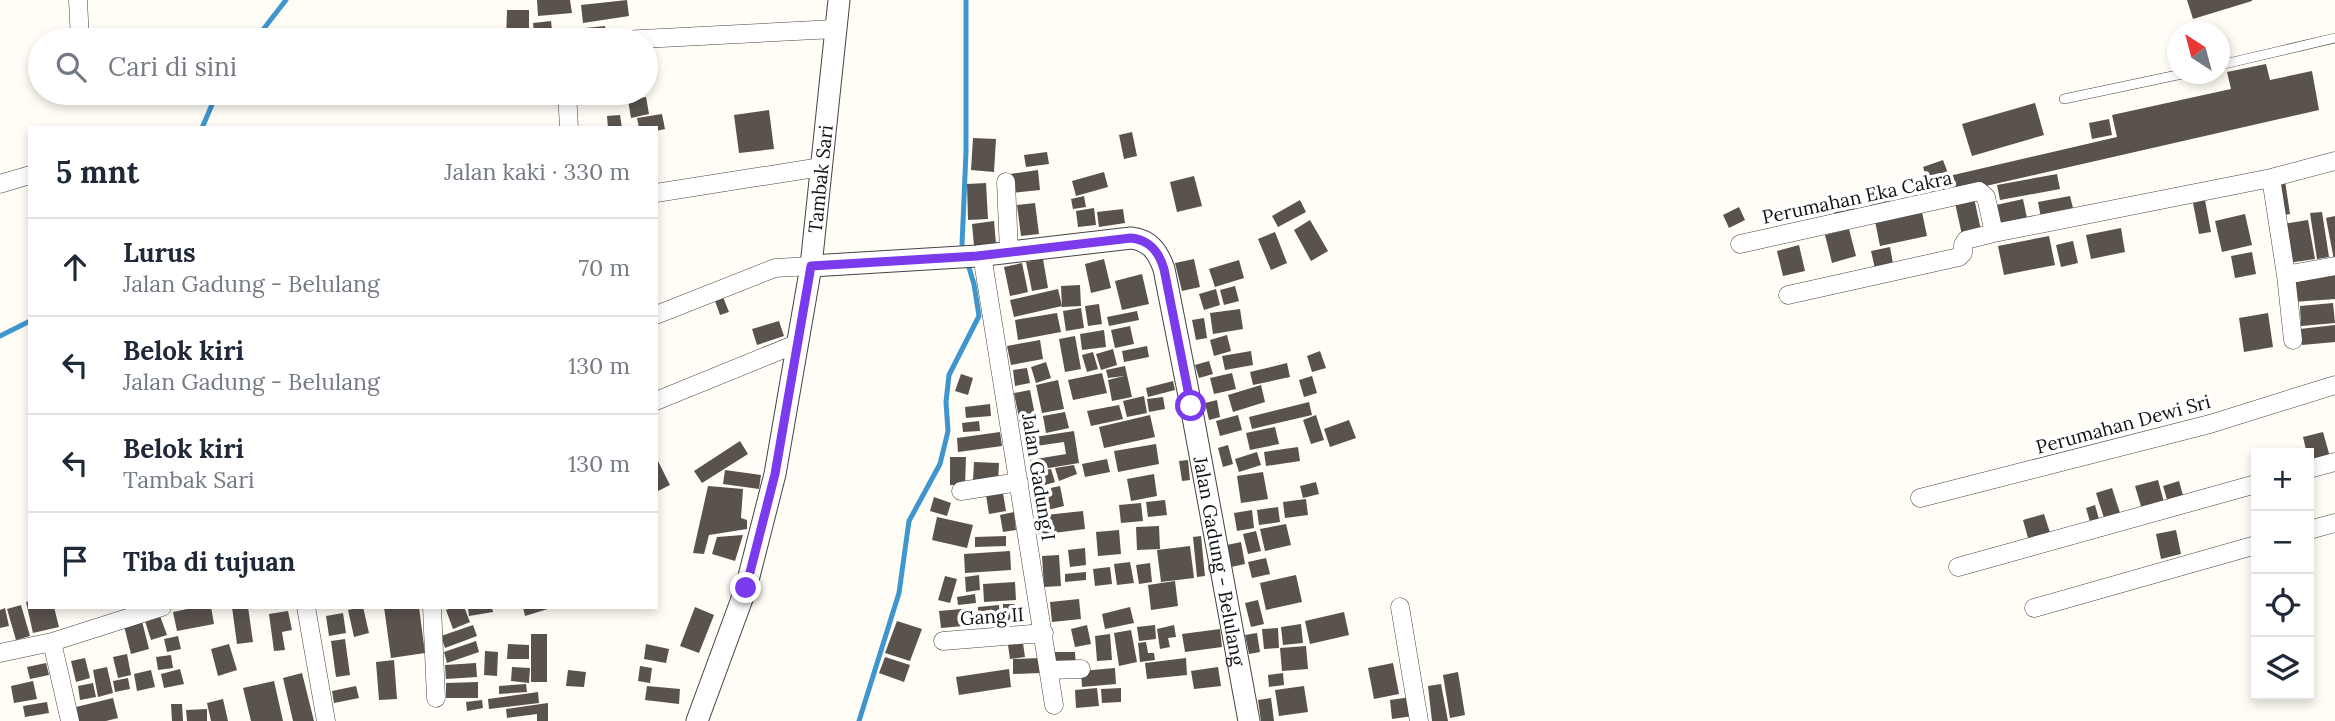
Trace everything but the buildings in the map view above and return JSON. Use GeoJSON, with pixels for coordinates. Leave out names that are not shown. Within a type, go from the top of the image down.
{"type":"FeatureCollection","features":[{"type":"Feature","properties":{"kind":"street"},"geometry":{"type":"LineString","coordinates":[[78,0],[79,28]]}},
{"type":"Feature","properties":{"kind":"street","name":"Tambak Sari"},"geometry":{"type":"LineString","coordinates":[[697,721],[746,588],[762,530],[788,408],[796,344],[811,266],[839,0]]}},
{"type":"Feature","properties":{"kind":"street"},"geometry":{"type":"LineString","coordinates":[[658,38],[835,29]]}},
{"type":"Feature","properties":{"kind":"street"},"geometry":{"type":"LineString","coordinates":[[567,105],[569,126]]}},
{"type":"Feature","properties":{"kind":"street"},"geometry":{"type":"LineString","coordinates":[[1788,295],[1959,257],[1964,253],[1966,240],[1994,233],[2271,178],[2335,161]]}},
{"type":"Feature","properties":{"kind":"street"},"geometry":{"type":"LineString","coordinates":[[658,193],[821,167]]}},
{"type":"Feature","properties":{"kind":"street"},"geometry":{"type":"LineString","coordinates":[[1,179],[28,175]]}},
{"type":"Feature","properties":{"kind":"street"},"geometry":{"type":"LineString","coordinates":[[2271,178],[2293,340]]}},
{"type":"Feature","properties":{"kind":"street"},"geometry":{"type":"LineString","coordinates":[[1006,182],[1009,252]]}},
{"type":"Feature","properties":{"kind":"street","name":"Perumahan Eka Cakra"},"geometry":{"type":"LineString","coordinates":[[1740,244],[1979,191],[1986,197],[1994,233]]}},
{"type":"Feature","properties":{"kind":"street","name":"Jalan Gadung - Belulang"},"geometry":{"type":"LineString","coordinates":[[811,266],[980,255],[1131,238],[1146,241],[1161,258],[1249,721]]}},
{"type":"Feature","properties":{"kind":"street","name":"Jalan Gadung I"},"geometry":{"type":"LineString","coordinates":[[980,255],[1054,705]]}},
{"type":"Feature","properties":{"kind":"street"},"geometry":{"type":"LineString","coordinates":[[658,314],[775,268],[811,266]]}},
{"type":"Feature","properties":{"kind":"street"},"geometry":{"type":"LineString","coordinates":[[2286,275],[2335,266]]}},
{"type":"Feature","properties":{"kind":"street"},"geometry":{"type":"LineString","coordinates":[[658,400],[796,344]]}},
{"type":"Feature","properties":{"kind":"street","name":"Perumahan Dewi Sri"},"geometry":{"type":"LineString","coordinates":[[1920,499],[2210,424],[2335,385]]}},
{"type":"Feature","properties":{"kind":"street"},"geometry":{"type":"LineString","coordinates":[[2314,468],[2335,462]]}},
{"type":"Feature","properties":{"kind":"street"},"geometry":{"type":"LineString","coordinates":[[961,491],[1019,482]]}},
{"type":"Feature","properties":{"kind":"street"},"geometry":{"type":"LineString","coordinates":[[1958,567],[2251,485]]}},
{"type":"Feature","properties":{"kind":"street"},"geometry":{"type":"LineString","coordinates":[[2314,529],[2335,523]]}},
{"type":"Feature","properties":{"kind":"street"},"geometry":{"type":"LineString","coordinates":[[2034,608],[2251,546]]}},
{"type":"Feature","properties":{"kind":"street"},"geometry":{"type":"LineString","coordinates":[[1400,607],[1419,721]]}},
{"type":"Feature","properties":{"kind":"street"},"geometry":{"type":"LineString","coordinates":[[0,653],[52,642],[110,615],[149,609]]}},
{"type":"Feature","properties":{"kind":"street"},"geometry":{"type":"LineString","coordinates":[[306,609],[326,721]]}},
{"type":"Feature","properties":{"kind":"street"},"geometry":{"type":"LineString","coordinates":[[432,609],[436,698]]}},
{"type":"Feature","properties":{"kind":"street","name":"Gang II"},"geometry":{"type":"LineString","coordinates":[[943,641],[1044,633]]}},
{"type":"Feature","properties":{"kind":"street"},"geometry":{"type":"LineString","coordinates":[[52,642],[70,721]]}},
{"type":"Feature","properties":{"kind":"street"},"geometry":{"type":"LineString","coordinates":[[1049,670],[1081,669]]}},
{"type":"Feature","properties":{"kind":"lane"},"geometry":{"type":"LineString","coordinates":[[2230,63],[2335,38]]}},
{"type":"Feature","properties":{"kind":"lane"},"geometry":{"type":"LineString","coordinates":[[2064,99],[2167,77]]}},
{"type":"Feature","properties":{"kind":"waterway"},"geometry":{"type":"LineString","coordinates":[[264,28],[286,0]]}},
{"type":"Feature","properties":{"kind":"waterway"},"geometry":{"type":"LineString","coordinates":[[964,252],[966,0]]}},
{"type":"Feature","properties":{"kind":"waterway"},"geometry":{"type":"LineString","coordinates":[[203,126],[212,105]]}},
{"type":"Feature","properties":{"kind":"waterway"},"geometry":{"type":"LineString","coordinates":[[859,721],[899,593],[909,521],[940,464],[948,431],[946,402],[949,375],[979,316],[967,261]]}},
{"type":"Feature","properties":{"kind":"waterway"},"geometry":{"type":"LineString","coordinates":[[0,336],[28,322]]}},
{"type":"Feature","properties":{"kind":"route"},"geometry":{"type":"LineString","coordinates":[[746,588],[775,474],[811,266],[977,256],[1131,238],[1146,241],[1161,258],[1164,269],[1191,406]]}}]}
